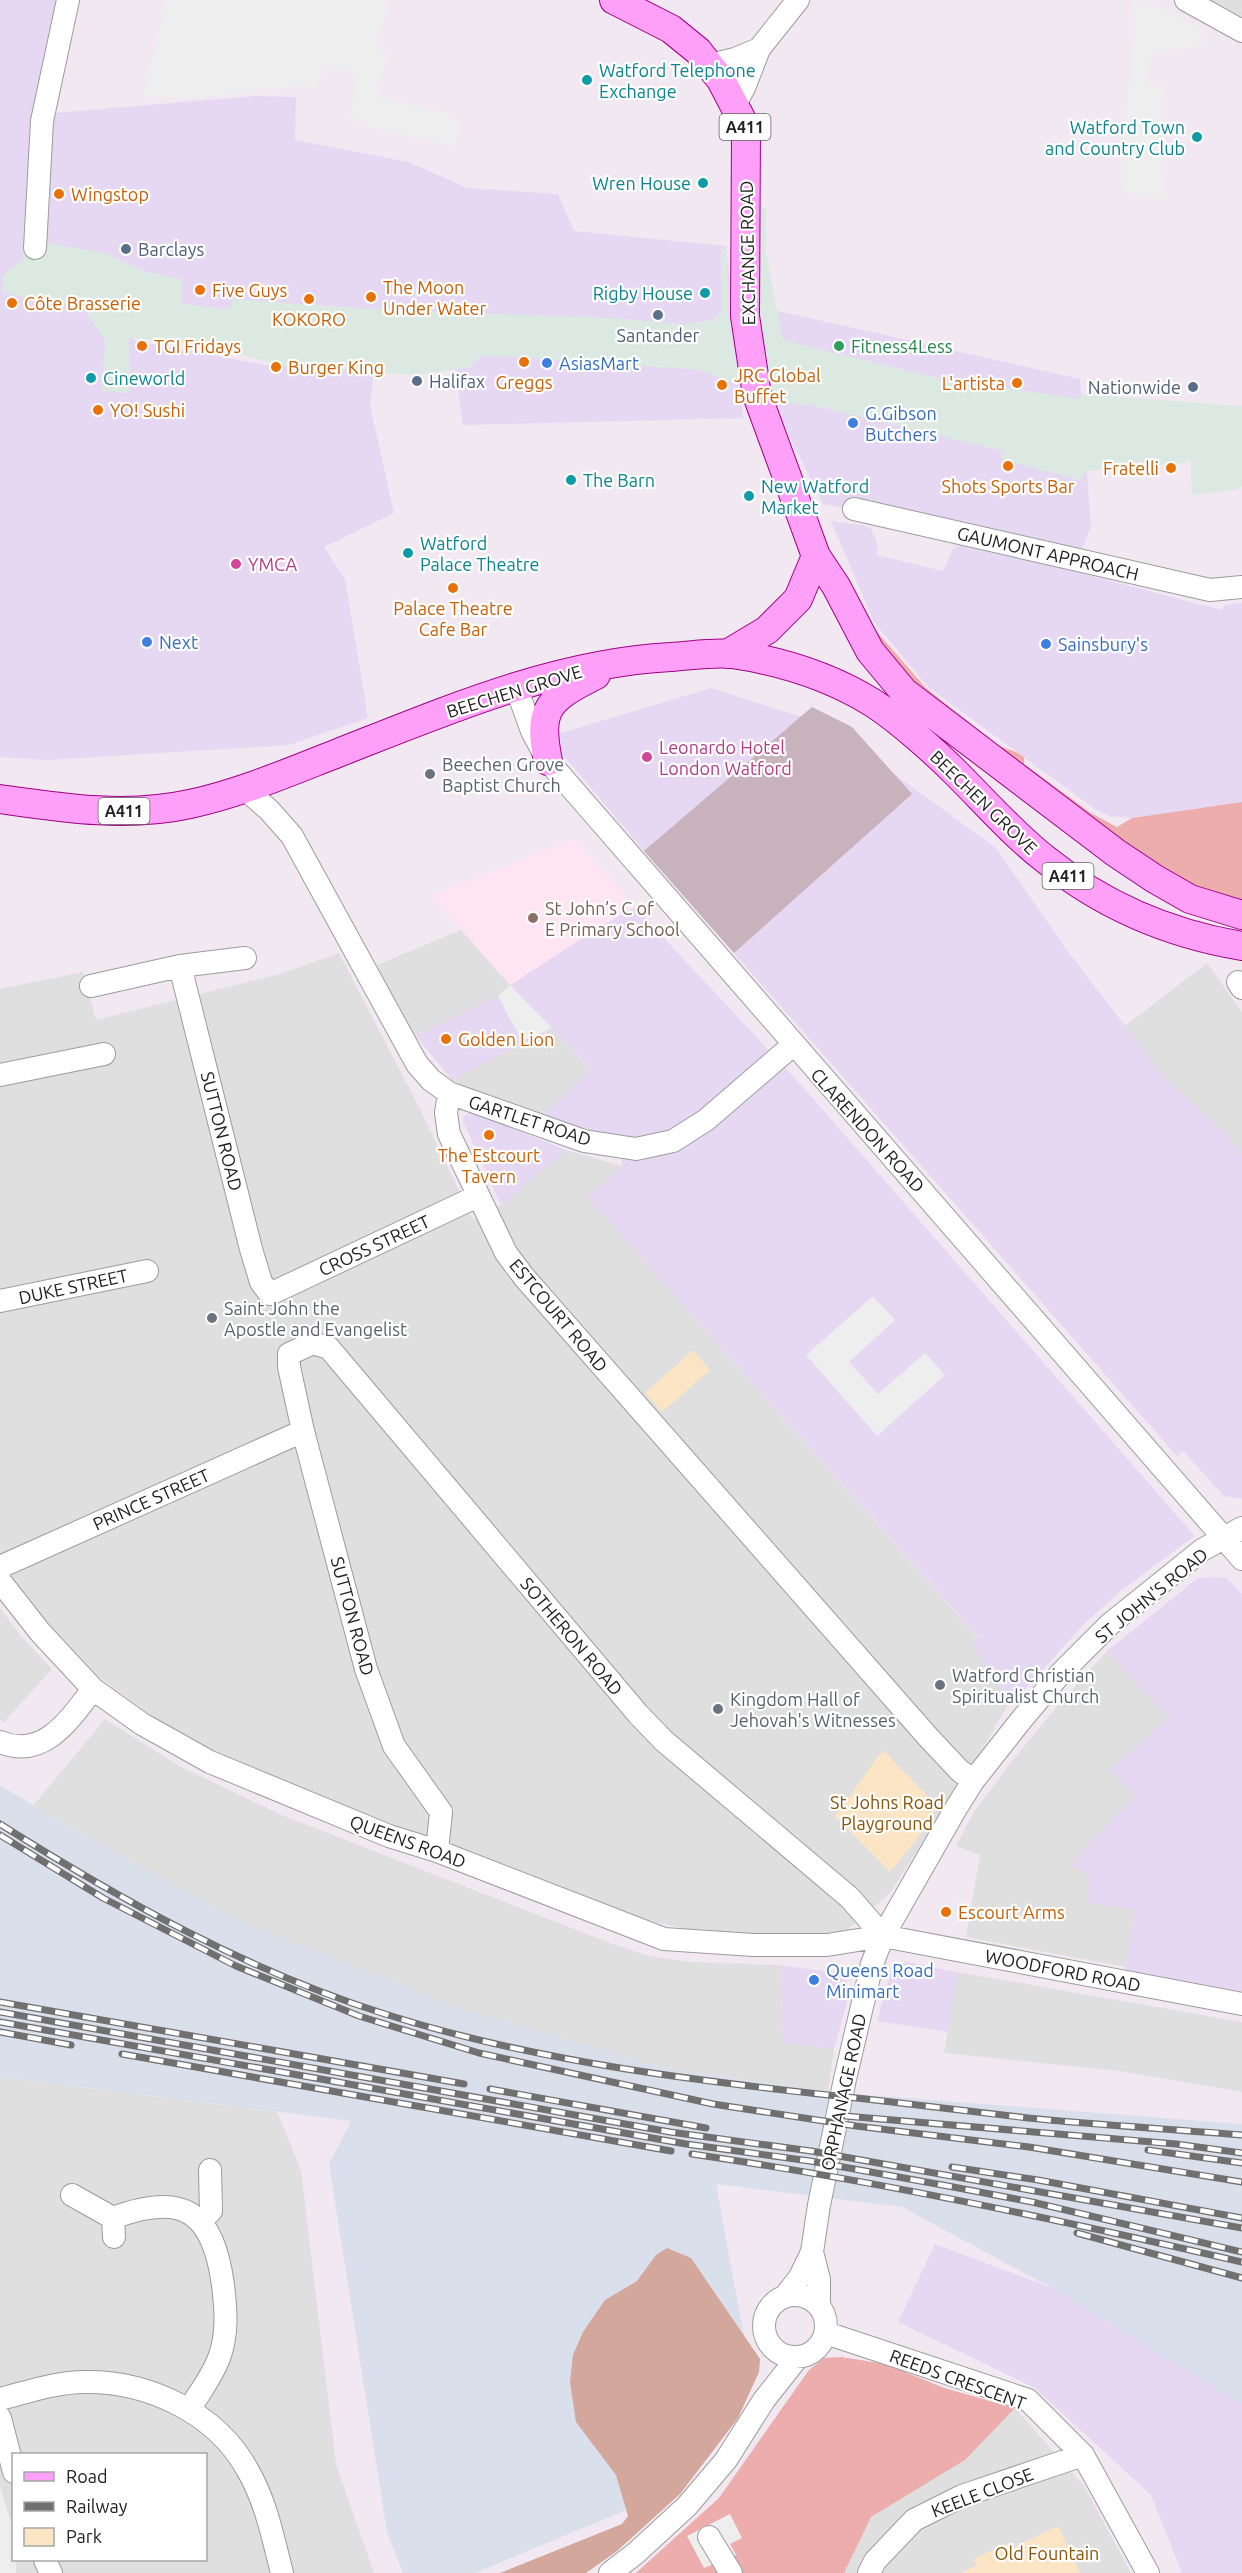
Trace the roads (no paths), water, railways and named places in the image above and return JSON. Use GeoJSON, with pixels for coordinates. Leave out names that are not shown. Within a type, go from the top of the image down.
{"type":"FeatureCollection","features":[{"type":"Feature","properties":{"kind":"main road","name":"EXCHANGE ROAD"},"geometry":{"type":"LineString","coordinates":[[614,0],[671,29],[698,51],[721,80],[746,128],[745,316],[758,395],[816,556]]}},
{"type":"Feature","properties":{"kind":"main road","name":"A411"},"geometry":{"type":"LineString","coordinates":[[727,654],[767,630],[798,599],[816,556]]}},
{"type":"Feature","properties":{"kind":"main road","name":"BEECHEN GROVE"},"geometry":{"type":"LineString","coordinates":[[816,556],[836,586],[870,651],[904,692],[1049,803],[1155,879],[1190,899],[1242,915]]}},
{"type":"Feature","properties":{"kind":"main road","name":"BEECHEN GROVE"},"geometry":{"type":"LineString","coordinates":[[0,799],[107,813],[186,805],[246,789],[516,687],[554,675],[627,659],[727,654],[766,660],[828,680],[875,704],[953,770],[1043,858],[1077,883],[1132,914],[1158,924],[1201,939],[1242,946]]}},
{"type":"Feature","properties":{"kind":"main road"},"geometry":{"type":"LineString","coordinates":[[548,761],[543,723],[550,707],[559,696],[627,659]]}},
{"type":"Feature","properties":{"kind":"street"},"geometry":{"type":"LineString","coordinates":[[35,248],[42,121],[68,0]]}},
{"type":"Feature","properties":{"kind":"street"},"geometry":{"type":"LineString","coordinates":[[734,106],[759,50],[798,0]]}},
{"type":"Feature","properties":{"kind":"street"},"geometry":{"type":"LineString","coordinates":[[1186,0],[1242,31]]}},
{"type":"Feature","properties":{"kind":"street"},"geometry":{"type":"LineString","coordinates":[[710,65],[759,50]]}},
{"type":"Feature","properties":{"kind":"street","name":"GAUMONT APPROACH"},"geometry":{"type":"LineString","coordinates":[[854,509],[1210,590],[1242,587]]}},
{"type":"Feature","properties":{"kind":"street","name":"CLARENDON ROAD"},"geometry":{"type":"LineString","coordinates":[[516,687],[532,731],[548,761],[793,1045],[1077,1367],[1233,1534],[1242,1559]]}},
{"type":"Feature","properties":{"kind":"street"},"geometry":{"type":"LineString","coordinates":[[246,789],[292,836],[417,1064],[431,1080],[449,1093]]}},
{"type":"Feature","properties":{"kind":"street"},"geometry":{"type":"LineString","coordinates":[[91,986],[180,966],[245,958]]}},
{"type":"Feature","properties":{"kind":"street","name":"SUTTON ROAD"},"geometry":{"type":"LineString","coordinates":[[180,966],[251,1249],[261,1282],[270,1294]]}},
{"type":"Feature","properties":{"kind":"street","name":"GARTLET ROAD"},"geometry":{"type":"LineString","coordinates":[[449,1093],[584,1141],[636,1149],[673,1141],[706,1120],[793,1045]]}},
{"type":"Feature","properties":{"kind":"street"},"geometry":{"type":"LineString","coordinates":[[0,1075],[104,1054]]}},
{"type":"Feature","properties":{"kind":"street","name":"ESTCOURT ROAD"},"geometry":{"type":"LineString","coordinates":[[449,1093],[446,1113],[449,1134],[506,1253],[524,1277],[927,1737],[958,1770],[973,1781]]}},
{"type":"Feature","properties":{"kind":"street","name":"CROSS STREET"},"geometry":{"type":"LineString","coordinates":[[270,1294],[478,1196]]}},
{"type":"Feature","properties":{"kind":"street","name":"DUKE STREET"},"geometry":{"type":"LineString","coordinates":[[0,1302],[147,1271]]}},
{"type":"Feature","properties":{"kind":"street","name":"SOTHERON ROAD"},"geometry":{"type":"LineString","coordinates":[[289,1367],[289,1354],[298,1348],[313,1343],[329,1348],[638,1714],[664,1741],[850,1898],[883,1935]]}},
{"type":"Feature","properties":{"kind":"street","name":"SUTTON ROAD"},"geometry":{"type":"LineString","coordinates":[[289,1367],[303,1431],[366,1669],[394,1746],[441,1812],[437,1851]]}},
{"type":"Feature","properties":{"kind":"street","name":"PRINCE STREET"},"geometry":{"type":"LineString","coordinates":[[0,1568],[303,1431]]}},
{"type":"Feature","properties":{"kind":"street","name":"ST JOHN'S ROAD"},"geometry":{"type":"LineString","coordinates":[[883,1935],[973,1781],[1061,1673],[1110,1624],[1202,1550],[1233,1534]]}},
{"type":"Feature","properties":{"kind":"street","name":"QUEENS ROAD"},"geometry":{"type":"LineString","coordinates":[[0,1581],[40,1632],[93,1689],[142,1724],[210,1762],[388,1836],[437,1851],[664,1939],[753,1945],[827,1945],[883,1935]]}},
{"type":"Feature","properties":{"kind":"street"},"geometry":{"type":"LineString","coordinates":[[0,1742],[27,1747],[47,1740],[68,1721],[93,1689]]}},
{"type":"Feature","properties":{"kind":"street","name":"WOODFORD ROAD"},"geometry":{"type":"LineString","coordinates":[[883,1935],[1242,2004]]}},
{"type":"Feature","properties":{"kind":"street","name":"ORPHANAGE ROAD"},"geometry":{"type":"LineString","coordinates":[[774,2348],[766,2338],[764,2325],[766,2312],[786,2295],[800,2277],[812,2252],[819,2205],[845,2079],[872,1964],[883,1935]]}},
{"type":"Feature","properties":{"kind":"street"},"geometry":{"type":"LineString","coordinates":[[200,2221],[211,2211],[210,2170]]}},
{"type":"Feature","properties":{"kind":"street"},"geometry":{"type":"LineString","coordinates":[[72,2195],[113,2228],[145,2208],[164,2206],[182,2210],[200,2221],[210,2232],[219,2258],[227,2313],[224,2340],[219,2358],[189,2410]]}},
{"type":"Feature","properties":{"kind":"street","name":"ORPHANAGE ROAD"},"geometry":{"type":"LineString","coordinates":[[812,2252],[819,2279],[819,2305],[827,2323],[826,2333]]}},
{"type":"Feature","properties":{"kind":"street"},"geometry":{"type":"LineString","coordinates":[[786,2295],[799,2294],[819,2305]]}},
{"type":"Feature","properties":{"kind":"street"},"geometry":{"type":"LineString","coordinates":[[764,2400],[774,2348],[785,2355],[798,2357],[810,2353],[820,2344],[826,2333]]}},
{"type":"Feature","properties":{"kind":"street","name":"REEDS CRESCENT"},"geometry":{"type":"LineString","coordinates":[[826,2333],[1028,2400],[1083,2455],[1148,2573]]}},
{"type":"Feature","properties":{"kind":"street"},"geometry":{"type":"LineString","coordinates":[[610,2573],[644,2546],[687,2506],[726,2460],[764,2400],[798,2357]]}},
{"type":"Feature","properties":{"kind":"street"},"geometry":{"type":"LineString","coordinates":[[0,2399],[63,2384],[104,2383],[150,2392],[189,2410],[217,2433],[235,2451],[247,2468],[266,2512],[282,2573]]}},
{"type":"Feature","properties":{"kind":"street"},"geometry":{"type":"LineString","coordinates":[[0,2418],[12,2464]]}},
{"type":"Feature","properties":{"kind":"street","name":"KEELE CLOSE"},"geometry":{"type":"LineString","coordinates":[[869,2573],[875,2561],[914,2520],[962,2496],[1083,2455]]}},
{"type":"Feature","properties":{"kind":"street"},"geometry":{"type":"LineString","coordinates":[[708,2536],[731,2573]]}},
{"type":"Feature","properties":{"kind":"railway"},"geometry":{"type":"LineString","coordinates":[[0,1824],[139,1906],[284,1977],[385,2014],[503,2046],[683,2078],[1028,2118],[1242,2135]]}},
{"type":"Feature","properties":{"kind":"railway"},"geometry":{"type":"LineString","coordinates":[[0,1835],[103,1898],[236,1966],[359,2016],[479,2053],[713,2104],[856,2126],[1029,2147],[1242,2182]]}},
{"type":"Feature","properties":{"kind":"railway"},"geometry":{"type":"LineString","coordinates":[[0,2002],[464,2084]]}},
{"type":"Feature","properties":{"kind":"railway"},"geometry":{"type":"LineString","coordinates":[[0,2012],[670,2132],[811,2151],[1242,2228]]}},
{"type":"Feature","properties":{"kind":"railway"},"geometry":{"type":"LineString","coordinates":[[0,2022],[686,2144],[810,2161],[948,2186],[1032,2202],[1242,2252]]}},
{"type":"Feature","properties":{"kind":"railway"},"geometry":{"type":"LineString","coordinates":[[0,2032],[71,2045]]}},
{"type":"Feature","properties":{"kind":"railway"},"geometry":{"type":"LineString","coordinates":[[122,2054],[671,2151]]}},
{"type":"Feature","properties":{"kind":"railway"},"geometry":{"type":"LineString","coordinates":[[490,2089],[706,2128]]}},
{"type":"Feature","properties":{"kind":"railway"},"geometry":{"type":"LineString","coordinates":[[845,2116],[1176,2144],[1242,2153]]}},
{"type":"Feature","properties":{"kind":"railway"},"geometry":{"type":"LineString","coordinates":[[1148,2150],[1242,2163]]}},
{"type":"Feature","properties":{"kind":"railway"},"geometry":{"type":"LineString","coordinates":[[692,2154],[830,2176],[968,2202],[1242,2262]]}},
{"type":"Feature","properties":{"kind":"railway"},"geometry":{"type":"LineString","coordinates":[[952,2167],[1038,2180],[1242,2218]]}},
{"type":"Feature","properties":{"kind":"railway"},"geometry":{"type":"LineString","coordinates":[[1077,2233],[1242,2278]]}},
{"type":"Feature","properties":{"kind":"place","name":"Watford Telephone Exchange"},"geometry":{"type":"Point","coordinates":[587,80]}},
{"type":"Feature","properties":{"kind":"place","name":"Watford Town and Country Club"},"geometry":{"type":"Point","coordinates":[1197,137]}},
{"type":"Feature","properties":{"kind":"place","name":"Wren House"},"geometry":{"type":"Point","coordinates":[703,183]}},
{"type":"Feature","properties":{"kind":"place","name":"Wingstop"},"geometry":{"type":"Point","coordinates":[59,194]}},
{"type":"Feature","properties":{"kind":"place","name":"Barclays"},"geometry":{"type":"Point","coordinates":[126,249]}},
{"type":"Feature","properties":{"kind":"place","name":"Five Guys"},"geometry":{"type":"Point","coordinates":[200,290]}},
{"type":"Feature","properties":{"kind":"place","name":"Rigby House"},"geometry":{"type":"Point","coordinates":[705,293]}},
{"type":"Feature","properties":{"kind":"place","name":"The Moon Under Water"},"geometry":{"type":"Point","coordinates":[371,297]}},
{"type":"Feature","properties":{"kind":"place","name":"KOKORO"},"geometry":{"type":"Point","coordinates":[309,299]}},
{"type":"Feature","properties":{"kind":"place","name":"Côte Brasserie"},"geometry":{"type":"Point","coordinates":[12,303]}},
{"type":"Feature","properties":{"kind":"place","name":"Santander"},"geometry":{"type":"Point","coordinates":[658,315]}},
{"type":"Feature","properties":{"kind":"place","name":"TGI Fridays"},"geometry":{"type":"Point","coordinates":[142,346]}},
{"type":"Feature","properties":{"kind":"place","name":"Fitness4Less"},"geometry":{"type":"Point","coordinates":[839,346]}},
{"type":"Feature","properties":{"kind":"place","name":"Greggs"},"geometry":{"type":"Point","coordinates":[524,362]}},
{"type":"Feature","properties":{"kind":"place","name":"AsiasMart"},"geometry":{"type":"Point","coordinates":[547,363]}},
{"type":"Feature","properties":{"kind":"place","name":"Burger King"},"geometry":{"type":"Point","coordinates":[276,367]}},
{"type":"Feature","properties":{"kind":"place","name":"Cineworld"},"geometry":{"type":"Point","coordinates":[91,378]}},
{"type":"Feature","properties":{"kind":"place","name":"Halifax"},"geometry":{"type":"Point","coordinates":[417,381]}},
{"type":"Feature","properties":{"kind":"place","name":"L'artista"},"geometry":{"type":"Point","coordinates":[1017,383]}},
{"type":"Feature","properties":{"kind":"place","name":"JRC Global Buffet"},"geometry":{"type":"Point","coordinates":[722,385]}},
{"type":"Feature","properties":{"kind":"place","name":"Nationwide"},"geometry":{"type":"Point","coordinates":[1193,387]}},
{"type":"Feature","properties":{"kind":"place","name":"YO! Sushi"},"geometry":{"type":"Point","coordinates":[98,410]}},
{"type":"Feature","properties":{"kind":"place","name":"G.Gibson Butchers"},"geometry":{"type":"Point","coordinates":[853,423]}},
{"type":"Feature","properties":{"kind":"place","name":"Shots Sports Bar"},"geometry":{"type":"Point","coordinates":[1008,466]}},
{"type":"Feature","properties":{"kind":"place","name":"Fratelli"},"geometry":{"type":"Point","coordinates":[1171,468]}},
{"type":"Feature","properties":{"kind":"place","name":"The Barn"},"geometry":{"type":"Point","coordinates":[571,480]}},
{"type":"Feature","properties":{"kind":"place","name":"New Watford Market"},"geometry":{"type":"Point","coordinates":[749,496]}},
{"type":"Feature","properties":{"kind":"place","name":"Watford Palace Theatre"},"geometry":{"type":"Point","coordinates":[408,553]}},
{"type":"Feature","properties":{"kind":"place","name":"YMCA"},"geometry":{"type":"Point","coordinates":[236,564]}},
{"type":"Feature","properties":{"kind":"place","name":"Palace Theatre Cafe Bar"},"geometry":{"type":"Point","coordinates":[453,588]}},
{"type":"Feature","properties":{"kind":"place","name":"Next"},"geometry":{"type":"Point","coordinates":[147,642]}},
{"type":"Feature","properties":{"kind":"place","name":"Sainsbury's"},"geometry":{"type":"Point","coordinates":[1046,644]}},
{"type":"Feature","properties":{"kind":"place","name":"Leonardo Hotel London Watford"},"geometry":{"type":"Point","coordinates":[647,757]}},
{"type":"Feature","properties":{"kind":"place","name":"Beechen Grove Baptist Church"},"geometry":{"type":"Point","coordinates":[430,774]}},
{"type":"Feature","properties":{"kind":"place","name":"St John’s C of E Primary School"},"geometry":{"type":"Point","coordinates":[533,918]}},
{"type":"Feature","properties":{"kind":"place","name":"Golden Lion"},"geometry":{"type":"Point","coordinates":[446,1039]}},
{"type":"Feature","properties":{"kind":"place","name":"The Estcourt Tavern"},"geometry":{"type":"Point","coordinates":[489,1135]}},
{"type":"Feature","properties":{"kind":"place","name":"Saint John the Apostle and Evangelist"},"geometry":{"type":"Point","coordinates":[212,1318]}},
{"type":"Feature","properties":{"kind":"place","name":"Watford Christian Spiritualist Church"},"geometry":{"type":"Point","coordinates":[940,1685]}},
{"type":"Feature","properties":{"kind":"place","name":"Kingdom Hall of Jehovah's Witnesses"},"geometry":{"type":"Point","coordinates":[718,1709]}},
{"type":"Feature","properties":{"kind":"place","name":"Escourt Arms"},"geometry":{"type":"Point","coordinates":[946,1912]}},
{"type":"Feature","properties":{"kind":"place","name":"Queens Road Minimart"},"geometry":{"type":"Point","coordinates":[814,1980]}},
{"type":"Feature","properties":{"kind":"park label","name":"St Johns Road Playground"},"geometry":{"type":"Point","coordinates":[887,1812]}},
{"type":"Feature","properties":{"kind":"park label","name":"Old Fountain"},"geometry":{"type":"Point","coordinates":[1047,2553]}}]}
